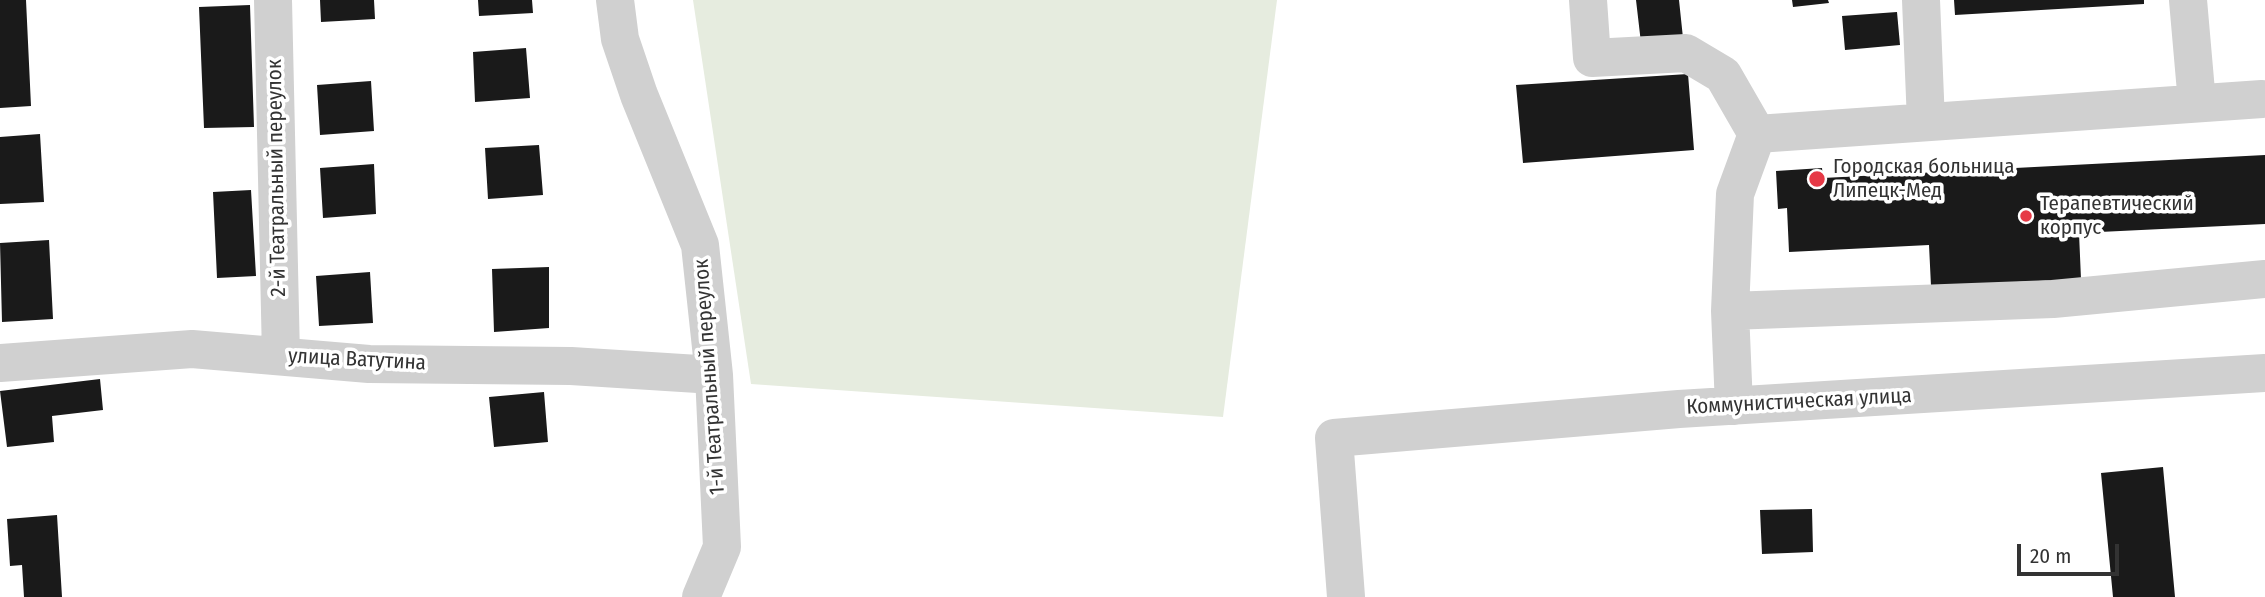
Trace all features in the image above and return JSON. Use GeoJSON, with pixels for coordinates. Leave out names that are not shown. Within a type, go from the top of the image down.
{"type":"FeatureCollection","features":[{"type":"Feature","properties":{"kind":"street","name":"2-й Театральный переулок"},"geometry":{"type":"LineString","coordinates":[[274,0],[281,356]]}},
{"type":"Feature","properties":{"kind":"street","name":"1-й Театральный переулок"},"geometry":{"type":"LineString","coordinates":[[615,0],[620,39],[639,95],[700,245],[714,375],[722,547],[701,597]]}},
{"type":"Feature","properties":{"kind":"street"},"geometry":{"type":"LineString","coordinates":[[1588,0],[1592,58],[1686,53],[1723,75],[1757,134]]}},
{"type":"Feature","properties":{"kind":"street"},"geometry":{"type":"LineString","coordinates":[[1921,0],[1926,122]]}},
{"type":"Feature","properties":{"kind":"street"},"geometry":{"type":"LineString","coordinates":[[2188,0],[2197,103]]}},
{"type":"Feature","properties":{"kind":"street"},"geometry":{"type":"LineString","coordinates":[[1757,134],[2262,99]]}},
{"type":"Feature","properties":{"kind":"street"},"geometry":{"type":"LineString","coordinates":[[1734,406],[1730,311],[1735,194],[1757,134]]}},
{"type":"Feature","properties":{"kind":"street"},"geometry":{"type":"LineString","coordinates":[[1730,311],[2053,299],[2265,279]]}},
{"type":"Feature","properties":{"kind":"street","name":"улица Ватутина"},"geometry":{"type":"LineString","coordinates":[[0,363],[192,349],[369,364],[571,366],[714,375]]}},
{"type":"Feature","properties":{"kind":"street","name":"Коммунистическая улица"},"geometry":{"type":"LineString","coordinates":[[1346,597],[1334,438],[1734,406],[2265,373]]}},
{"type":"Feature","properties":{"kind":"shaded area"},"geometry":{"type":"Polygon","coordinates":[[[693,0],[1277,0],[1223,417],[751,384],[693,0]]]}},
{"type":"Feature","properties":{"kind":"building"},"geometry":{"type":"Polygon","coordinates":[[[0,0],[26,0],[31,106],[0,108],[0,0]]]}},
{"type":"Feature","properties":{"kind":"building"},"geometry":{"type":"Polygon","coordinates":[[[320,0],[374,0],[375,19],[321,22],[320,0]]]}},
{"type":"Feature","properties":{"kind":"building"},"geometry":{"type":"Polygon","coordinates":[[[478,0],[532,0],[533,13],[479,16],[478,0]]]}},
{"type":"Feature","properties":{"kind":"building"},"geometry":{"type":"Polygon","coordinates":[[[1636,0],[1679,0],[1683,38],[1641,43],[1636,0]]]}},
{"type":"Feature","properties":{"kind":"building"},"geometry":{"type":"Polygon","coordinates":[[[1792,0],[1828,0],[1829,3],[1793,7],[1792,0]]]}},
{"type":"Feature","properties":{"kind":"building"},"geometry":{"type":"Polygon","coordinates":[[[1954,0],[2144,0],[2144,4],[1955,15],[1954,0]]]}},
{"type":"Feature","properties":{"kind":"building"},"geometry":{"type":"Polygon","coordinates":[[[250,5],[254,127],[204,128],[199,7],[250,5]]]}},
{"type":"Feature","properties":{"kind":"building"},"geometry":{"type":"Polygon","coordinates":[[[1897,12],[1900,45],[1845,50],[1842,16],[1897,12]]]}},
{"type":"Feature","properties":{"kind":"building"},"geometry":{"type":"Polygon","coordinates":[[[526,48],[530,98],[475,102],[473,52],[526,48]]]}},
{"type":"Feature","properties":{"kind":"building"},"geometry":{"type":"Polygon","coordinates":[[[1688,74],[1694,150],[1523,163],[1516,85],[1688,74]]]}},
{"type":"Feature","properties":{"kind":"building"},"geometry":{"type":"Polygon","coordinates":[[[371,81],[374,131],[320,135],[317,85],[371,81]]]}},
{"type":"Feature","properties":{"kind":"building"},"geometry":{"type":"Polygon","coordinates":[[[40,134],[44,202],[0,204],[0,137],[40,134]]]}},
{"type":"Feature","properties":{"kind":"building"},"geometry":{"type":"Polygon","coordinates":[[[539,145],[543,195],[488,199],[485,148],[539,145]]]}},
{"type":"Feature","properties":{"kind":"building","name":"Терапевтический корпус"},"geometry":{"type":"Polygon","coordinates":[[[2265,155],[2265,224],[2079,233],[2081,279],[1931,286],[1929,245],[1789,252],[1787,208],[1778,209],[1776,171],[1822,168],[1823,178],[2265,155]]]}},
{"type":"Feature","properties":{"kind":"building"},"geometry":{"type":"Polygon","coordinates":[[[374,164],[376,214],[323,218],[320,168],[374,164]]]}},
{"type":"Feature","properties":{"kind":"building"},"geometry":{"type":"Polygon","coordinates":[[[251,190],[256,276],[217,278],[213,192],[251,190]]]}},
{"type":"Feature","properties":{"kind":"building"},"geometry":{"type":"Polygon","coordinates":[[[49,240],[53,319],[2,322],[0,243],[49,240]]]}},
{"type":"Feature","properties":{"kind":"building"},"geometry":{"type":"Polygon","coordinates":[[[549,267],[549,328],[494,332],[492,269],[549,267]]]}},
{"type":"Feature","properties":{"kind":"building"},"geometry":{"type":"Polygon","coordinates":[[[370,272],[373,323],[319,326],[316,276],[370,272]]]}},
{"type":"Feature","properties":{"kind":"building"},"geometry":{"type":"Polygon","coordinates":[[[100,379],[103,410],[52,416],[54,442],[7,447],[0,391],[100,379]]]}},
{"type":"Feature","properties":{"kind":"building"},"geometry":{"type":"Polygon","coordinates":[[[544,392],[548,442],[494,447],[489,397],[544,392]]]}},
{"type":"Feature","properties":{"kind":"building"},"geometry":{"type":"Polygon","coordinates":[[[2163,467],[2175,597],[2113,597],[2101,473],[2163,467]]]}},
{"type":"Feature","properties":{"kind":"building"},"geometry":{"type":"Polygon","coordinates":[[[1812,509],[1813,552],[1762,554],[1760,510],[1812,509]]]}},
{"type":"Feature","properties":{"kind":"building"},"geometry":{"type":"Polygon","coordinates":[[[57,515],[62,597],[24,597],[22,565],[10,566],[7,519],[57,515]]]}},
{"type":"Feature","properties":{"kind":"place","name":"Городская больница Липецк-Мед"},"geometry":{"type":"Point","coordinates":[1817,179]}},
{"type":"Feature","properties":{"kind":"place","name":"Терапевтический корпус"},"geometry":{"type":"Point","coordinates":[2026,216]}}]}
